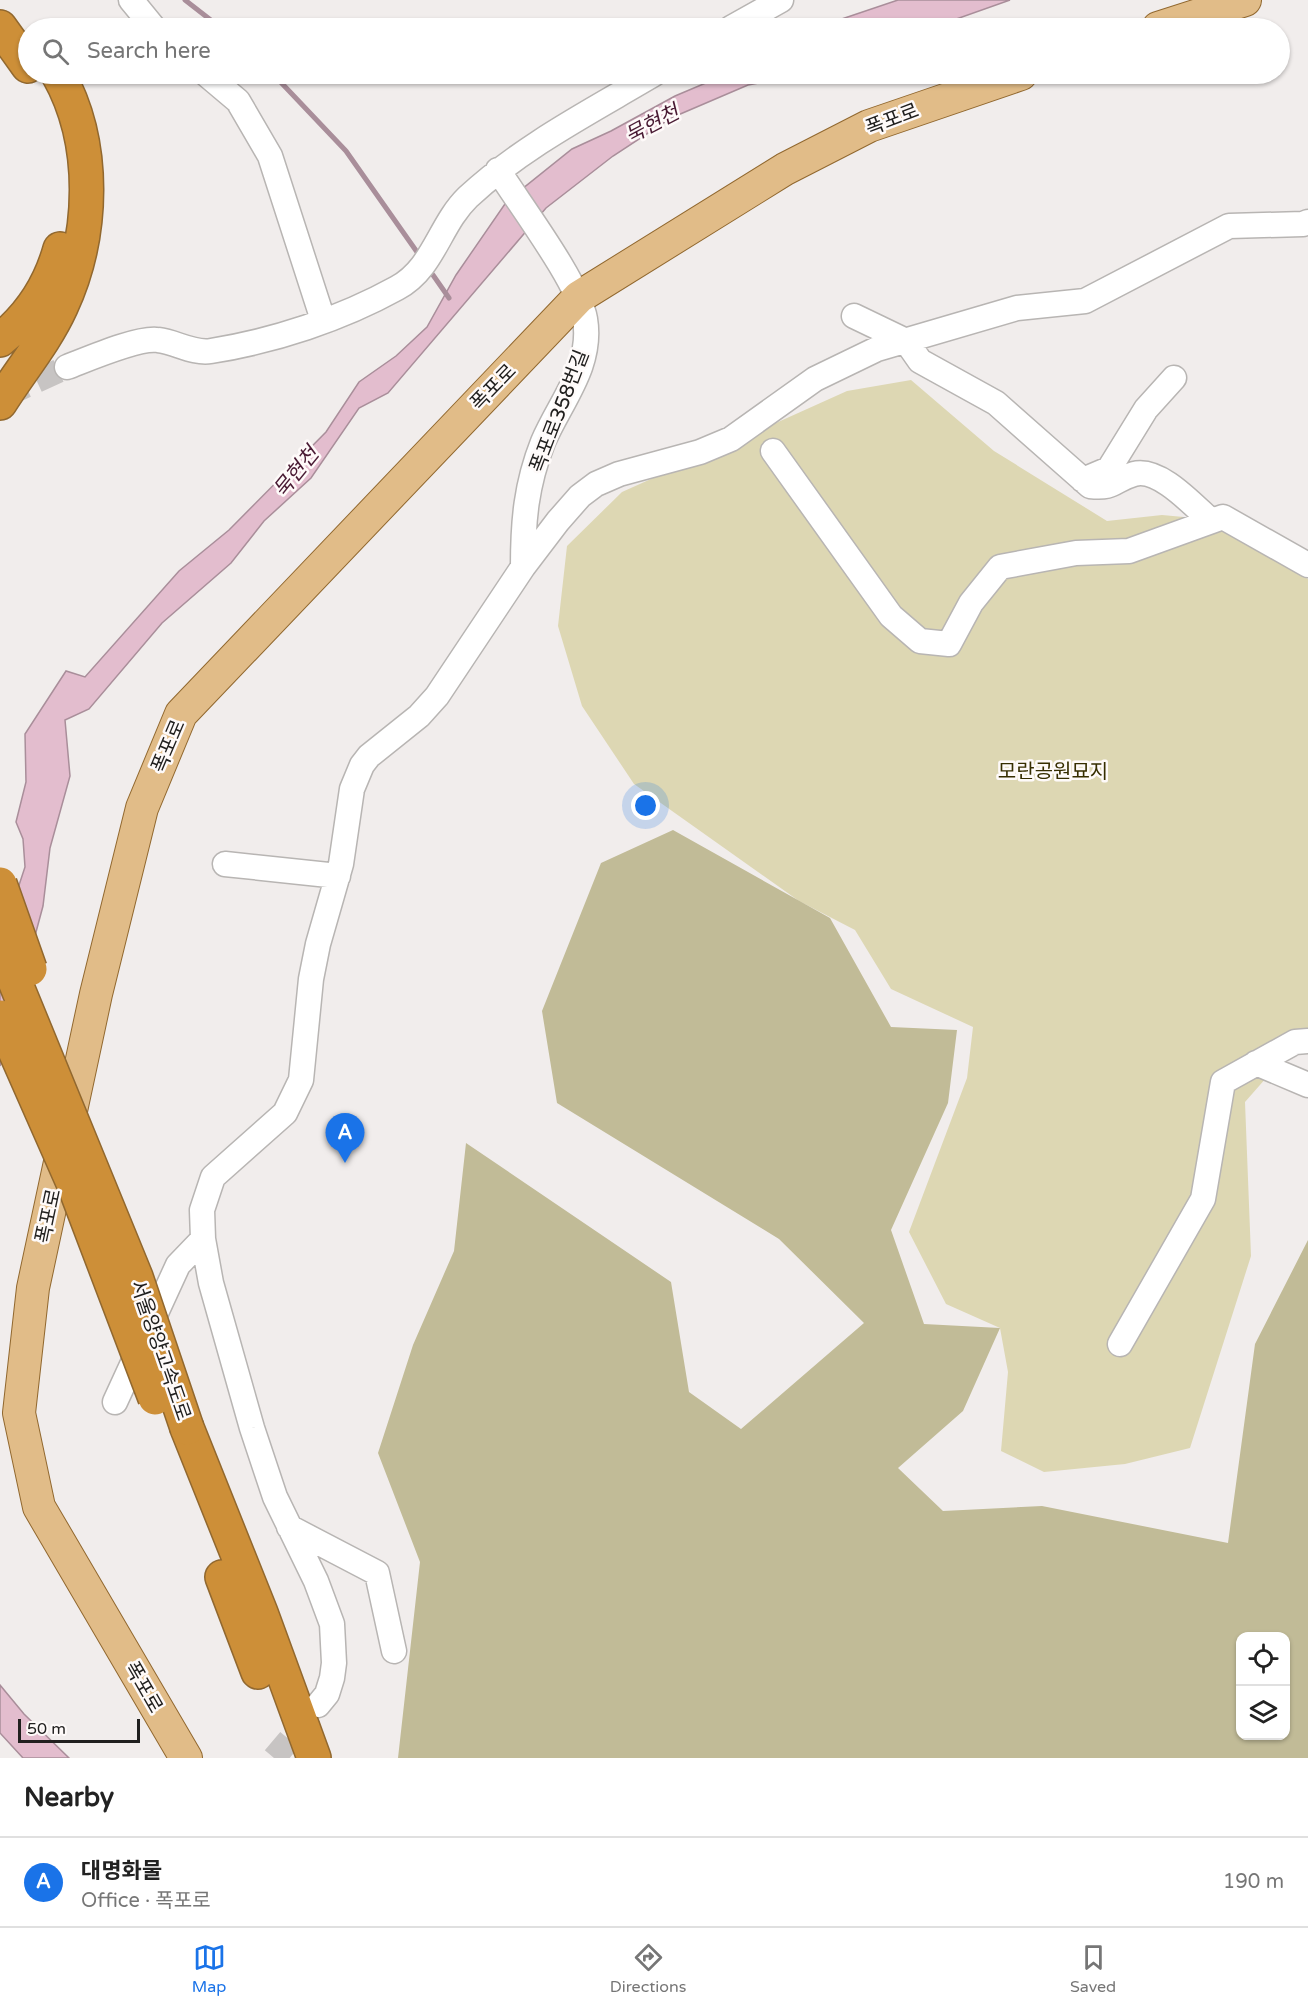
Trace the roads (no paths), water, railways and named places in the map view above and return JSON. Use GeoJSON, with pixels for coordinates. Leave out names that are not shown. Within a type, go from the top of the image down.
{"type":"FeatureCollection","features":[{"type":"Feature","properties":{"kind":"highway"},"geometry":{"type":"LineString","coordinates":[[0,3],[18,24]]}},
{"type":"Feature","properties":{"kind":"highway"},"geometry":{"type":"LineString","coordinates":[[0,27],[18,52]]}},
{"type":"Feature","properties":{"kind":"highway"},"geometry":{"type":"LineString","coordinates":[[0,340],[26,315],[46,285],[59,253],[66,219],[65,183],[59,142],[37,84]]}},
{"type":"Feature","properties":{"kind":"highway"},"geometry":{"type":"LineString","coordinates":[[0,403],[48,332],[62,306],[83,239],[87,200],[83,153],[71,106],[62,84]]}},
{"type":"Feature","properties":{"kind":"highway"},"geometry":{"type":"LineString","coordinates":[[0,884],[136,1277]]}},
{"type":"Feature","properties":{"kind":"highway","name":"서울양양고속도로"},"geometry":{"type":"LineString","coordinates":[[0,945],[136,1277],[179,1434],[290,1758]]}},
{"type":"Feature","properties":{"kind":"highway","name":"서울양양고속도로"},"geometry":{"type":"LineString","coordinates":[[0,997],[78,1195],[179,1434],[261,1613],[314,1758]]}},
{"type":"Feature","properties":{"kind":"highway"},"geometry":{"type":"LineString","coordinates":[[0,1017],[78,1195]]}},
{"type":"Feature","properties":{"kind":"main road"},"geometry":{"type":"LineString","coordinates":[[1189,18],[1245,0]]}},
{"type":"Feature","properties":{"kind":"main road","name":"폭포로"},"geometry":{"type":"LineString","coordinates":[[186,1758],[39,1508],[19,1413],[33,1288],[96,994],[142,808],[181,714],[572,286],[785,169],[869,126],[992,84]]}},
{"type":"Feature","properties":{"kind":"street"},"geometry":{"type":"LineString","coordinates":[[131,0],[144,18]]}},
{"type":"Feature","properties":{"kind":"street"},"geometry":{"type":"LineString","coordinates":[[749,18],[781,0]]}},
{"type":"Feature","properties":{"kind":"street"},"geometry":{"type":"LineString","coordinates":[[218,84],[238,101],[270,156],[323,320]]}},
{"type":"Feature","properties":{"kind":"street"},"geometry":{"type":"LineString","coordinates":[[67,367],[126,346],[157,339],[186,348],[208,351],[323,320],[398,288],[419,273],[454,210],[498,171],[532,146],[637,84]]}},
{"type":"Feature","properties":{"kind":"street","name":"폭포로358번길"},"geometry":{"type":"LineString","coordinates":[[498,171],[572,286],[585,319],[586,347],[575,380],[544,442],[524,504],[524,567]]}},
{"type":"Feature","properties":{"kind":"street"},"geometry":{"type":"LineString","coordinates":[[318,1705],[327,1694],[332,1678],[334,1663],[332,1624],[316,1581],[275,1497],[252,1428],[211,1283],[202,1239],[201,1210],[213,1177],[285,1113],[301,1080],[313,967],[338,876],[352,789],[362,765],[369,756],[419,716],[437,696],[524,567],[558,521],[580,496],[596,484],[619,474],[700,452],[731,439],[832,370],[877,349],[1017,308],[1085,301],[1229,226],[1308,222]]}},
{"type":"Feature","properties":{"kind":"street"},"geometry":{"type":"LineString","coordinates":[[854,316],[906,341],[920,361],[996,403],[1090,486],[1107,488],[1135,474],[1155,474],[1211,521]]}},
{"type":"Feature","properties":{"kind":"street"},"geometry":{"type":"LineString","coordinates":[[1083,480],[1109,469],[1146,409],[1174,378]]}},
{"type":"Feature","properties":{"kind":"street"},"geometry":{"type":"LineString","coordinates":[[773,451],[891,616],[920,641],[949,644],[971,603],[1000,567],[1076,553],[1129,551],[1223,517],[1308,565]]}},
{"type":"Feature","properties":{"kind":"street"},"geometry":{"type":"LineString","coordinates":[[225,864],[338,876]]}},
{"type":"Feature","properties":{"kind":"street"},"geometry":{"type":"LineString","coordinates":[[1120,1344],[1203,1199],[1223,1082],[1295,1042],[1308,1041]]}},
{"type":"Feature","properties":{"kind":"street"},"geometry":{"type":"LineString","coordinates":[[1256,1064],[1308,1085]]}},
{"type":"Feature","properties":{"kind":"street"},"geometry":{"type":"LineString","coordinates":[[115,1402],[178,1265],[202,1239]]}},
{"type":"Feature","properties":{"kind":"street"},"geometry":{"type":"LineString","coordinates":[[289,1527],[377,1573],[394,1651]]}},
{"type":"Feature","properties":{"kind":"water"},"geometry":{"type":"Polygon","coordinates":[[[898,0],[1010,0],[959,18],[845,18],[898,0]]]}},
{"type":"Feature","properties":{"kind":"water","name":"묵현천"},"geometry":{"type":"Polygon","coordinates":[[[703,84],[753,84],[671,118],[613,156],[546,208],[388,393],[359,408],[311,478],[264,521],[231,563],[162,623],[89,709],[65,720],[70,776],[50,848],[43,906],[0,1066],[0,943],[25,867],[23,839],[16,822],[26,782],[25,734],[66,671],[85,677],[179,571],[229,530],[326,432],[359,382],[396,356],[427,327],[456,275],[507,201],[572,149],[611,131],[675,96],[703,84]]]}},
{"type":"Feature","properties":{"kind":"water"},"geometry":{"type":"Polygon","coordinates":[[[0,1685],[24,1714],[69,1758],[23,1758],[0,1733],[0,1685]]]}},
{"type":"Feature","properties":{"kind":"waterway"},"geometry":{"type":"LineString","coordinates":[[185,0],[208,18]]}},
{"type":"Feature","properties":{"kind":"waterway"},"geometry":{"type":"LineString","coordinates":[[282,84],[346,151],[417,252]]}},
{"type":"Feature","properties":{"kind":"waterway"},"geometry":{"type":"LineString","coordinates":[[433,275],[449,298]]}},
{"type":"Feature","properties":{"kind":"tunnel"},"geometry":{"type":"LineString","coordinates":[[4,396],[67,367]]}},
{"type":"Feature","properties":{"kind":"tunnel"},"geometry":{"type":"LineString","coordinates":[[274,1758],[311,1714]]}},
{"type":"Feature","properties":{"kind":"place","name":"대명화물"},"geometry":{"type":"Point","coordinates":[345,1163]}},
{"type":"Feature","properties":{"kind":"park label","name":"모란공원묘지"},"geometry":{"type":"Point","coordinates":[1053,771]}}]}
